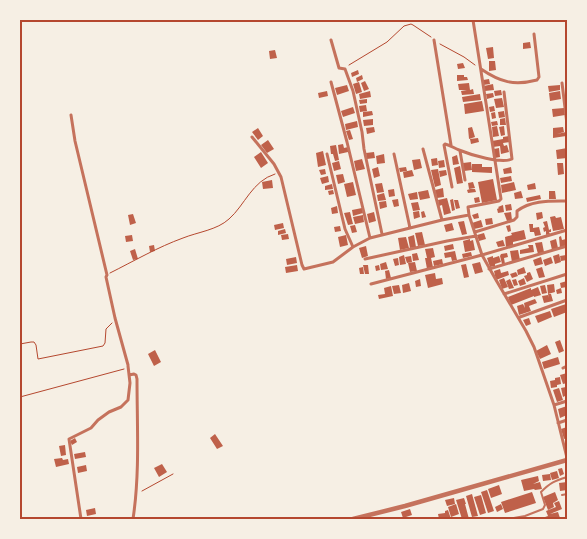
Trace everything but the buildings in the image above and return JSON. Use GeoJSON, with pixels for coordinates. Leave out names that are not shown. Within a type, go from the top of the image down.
{"type":"FeatureCollection","features":[{"type":"Feature","properties":{"kind":"street"},"geometry":{"type":"LineString","coordinates":[[353,519],[405,506],[567,459],[554,406],[534,348],[482,255],[469,215],[468,207],[501,200],[473,20]]}},
{"type":"Feature","properties":{"kind":"street"},"geometry":{"type":"LineString","coordinates":[[480,69],[503,81],[537,80],[539,77],[534,34]]}},
{"type":"Feature","properties":{"kind":"street"},"geometry":{"type":"LineString","coordinates":[[331,40],[339,68],[345,69],[354,91],[367,167],[382,234]]}},
{"type":"Feature","properties":{"kind":"street"},"geometry":{"type":"LineString","coordinates":[[434,40],[451,146]]}},
{"type":"Feature","properties":{"kind":"street"},"geometry":{"type":"LineString","coordinates":[[331,82],[370,238]]}},
{"type":"Feature","properties":{"kind":"street"},"geometry":{"type":"LineString","coordinates":[[562,83],[567,124]]}},
{"type":"Feature","properties":{"kind":"street"},"geometry":{"type":"LineString","coordinates":[[452,187],[444,145],[446,143],[460,151],[495,161],[511,160],[513,157],[504,92]]}},
{"type":"Feature","properties":{"kind":"street"},"geometry":{"type":"LineString","coordinates":[[70,115],[130,383],[128,400],[122,407],[109,412],[91,428],[69,439],[81,519]]}},
{"type":"Feature","properties":{"kind":"street"},"geometry":{"type":"LineString","coordinates":[[252,137],[280,174],[304,269],[333,262],[353,247],[382,234],[469,215]]}},
{"type":"Feature","properties":{"kind":"street"},"geometry":{"type":"LineString","coordinates":[[423,149],[442,220]]}},
{"type":"Feature","properties":{"kind":"street"},"geometry":{"type":"LineString","coordinates":[[460,151],[465,180]]}},
{"type":"Feature","properties":{"kind":"street"},"geometry":{"type":"LineString","coordinates":[[327,154],[345,229],[353,247]]}},
{"type":"Feature","properties":{"kind":"street"},"geometry":{"type":"LineString","coordinates":[[394,154],[410,228]]}},
{"type":"Feature","properties":{"kind":"street"},"geometry":{"type":"LineString","coordinates":[[365,259],[475,234],[514,220],[517,217],[517,211],[521,208],[547,201],[567,201]]}},
{"type":"Feature","properties":{"kind":"street"},"geometry":{"type":"LineString","coordinates":[[371,284],[482,255],[567,230]]}},
{"type":"Feature","properties":{"kind":"street"},"geometry":{"type":"LineString","coordinates":[[489,269],[567,246]]}},
{"type":"Feature","properties":{"kind":"street"},"geometry":{"type":"LineString","coordinates":[[504,294],[567,274]]}},
{"type":"Feature","properties":{"kind":"street"},"geometry":{"type":"LineString","coordinates":[[520,317],[567,300]]}},
{"type":"Feature","properties":{"kind":"street"},"geometry":{"type":"LineString","coordinates":[[129,375],[134,374],[137,379],[138,458],[134,519]]}},
{"type":"Feature","properties":{"kind":"street"},"geometry":{"type":"LineString","coordinates":[[554,406],[567,401]]}},
{"type":"Feature","properties":{"kind":"street"},"geometry":{"type":"LineString","coordinates":[[558,423],[567,420]]}},
{"type":"Feature","properties":{"kind":"lane"},"geometry":{"type":"LineString","coordinates":[[508,519],[525,516],[543,509],[545,505],[541,492],[554,480],[567,477]]}},
{"type":"Feature","properties":{"kind":"lane"},"geometry":{"type":"LineString","coordinates":[[562,495],[567,494]]}},
{"type":"Feature","properties":{"kind":"path"},"geometry":{"type":"LineString","coordinates":[[345,69],[387,42],[406,25],[411,24],[480,69]]}},
{"type":"Feature","properties":{"kind":"path"},"geometry":{"type":"LineString","coordinates":[[107,275],[181,238],[224,223],[262,180],[269,176],[280,174]]}},
{"type":"Feature","properties":{"kind":"path"},"geometry":{"type":"LineString","coordinates":[[20,344],[34,342],[38,359],[103,346],[106,329],[115,318]]}},
{"type":"Feature","properties":{"kind":"path"},"geometry":{"type":"LineString","coordinates":[[20,397],[127,367]]}},
{"type":"Feature","properties":{"kind":"path"},"geometry":{"type":"LineString","coordinates":[[136,494],[173,474]]}}]}
